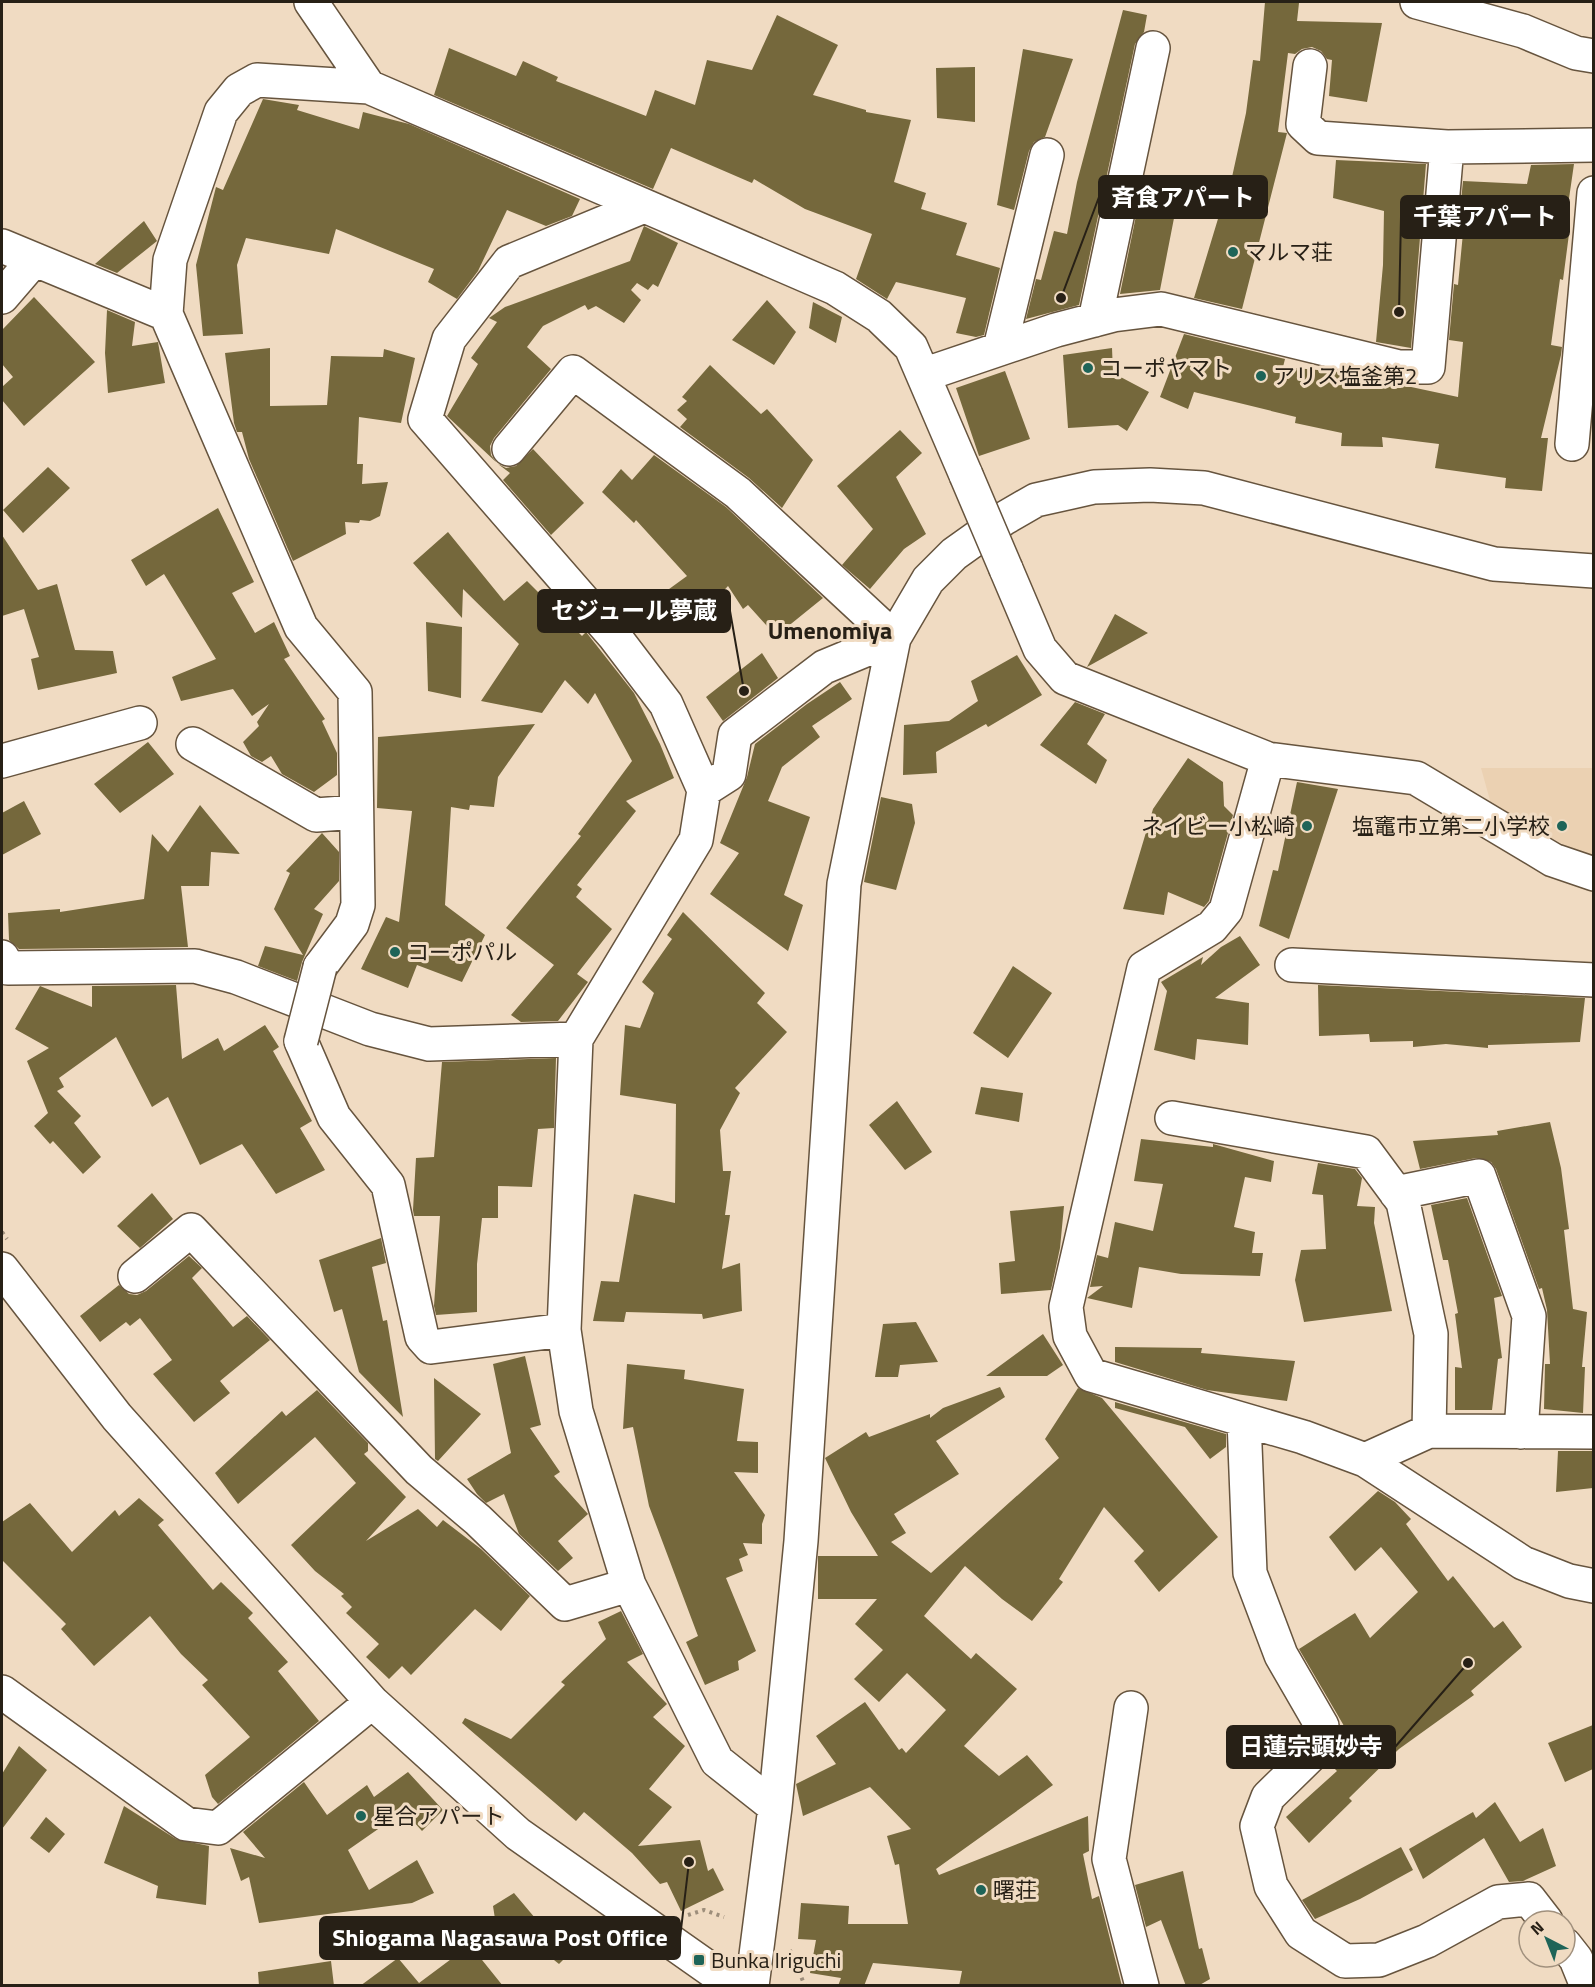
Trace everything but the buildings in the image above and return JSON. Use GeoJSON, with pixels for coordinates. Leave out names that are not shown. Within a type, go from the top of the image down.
{"type":"FeatureCollection","features":[{"type":"Feature","properties":{"kind":"street"},"geometry":{"type":"LineString","coordinates":[[312,2],[369,87]]}},
{"type":"Feature","properties":{"kind":"street"},"geometry":{"type":"LineString","coordinates":[[1417,2],[1523,31],[1576,53],[1593,56]]}},
{"type":"Feature","properties":{"kind":"street"},"geometry":{"type":"LineString","coordinates":[[1095,320],[1153,48]]}},
{"type":"Feature","properties":{"kind":"street"},"geometry":{"type":"LineString","coordinates":[[1310,66],[1303,124],[1318,138],[1447,147],[1593,145]]}},
{"type":"Feature","properties":{"kind":"street"},"geometry":{"type":"LineString","coordinates":[[564,1330],[431,1347],[422,1337],[388,1185],[334,1117],[301,1041],[320,967],[352,924],[358,905],[355,692],[301,627],[166,314],[170,260],[221,112],[239,90],[257,80],[369,87],[835,288],[879,316],[911,347],[1040,649],[1065,678],[1268,759],[1416,777],[1552,860],[1593,874]]}},
{"type":"Feature","properties":{"kind":"street"},"geometry":{"type":"LineString","coordinates":[[923,375],[1000,348],[1113,315],[1161,309],[1399,367],[1428,367],[1447,147]]}},
{"type":"Feature","properties":{"kind":"street"},"geometry":{"type":"LineString","coordinates":[[1000,348],[1047,155]]}},
{"type":"Feature","properties":{"kind":"street"},"geometry":{"type":"LineString","coordinates":[[1572,444],[1593,193]]}},
{"type":"Feature","properties":{"kind":"street"},"geometry":{"type":"LineString","coordinates":[[644,206],[509,262],[448,339],[424,419],[615,637],[666,704],[704,790],[696,840],[576,1039],[564,1330],[576,1411],[629,1585],[717,1761],[775,1807]]}},
{"type":"Feature","properties":{"kind":"street"},"geometry":{"type":"LineString","coordinates":[[2,246],[33,261],[166,314]]}},
{"type":"Feature","properties":{"kind":"street"},"geometry":{"type":"LineString","coordinates":[[2,297],[33,261]]}},
{"type":"Feature","properties":{"kind":"street"},"geometry":{"type":"LineString","coordinates":[[508,449],[573,372],[738,493],[894,638]]}},
{"type":"Feature","properties":{"kind":"street"},"geometry":{"type":"LineString","coordinates":[[752,1986],[775,1807],[801,1541],[844,884],[894,638],[928,580],[954,554],[1003,519],[1036,500],[1094,487],[1150,485],[1204,488],[1494,564],[1593,571]]}},
{"type":"Feature","properties":{"kind":"street"},"geometry":{"type":"LineString","coordinates":[[704,790],[729,774],[735,735],[824,667],[894,638]]}},
{"type":"Feature","properties":{"kind":"street"},"geometry":{"type":"LineString","coordinates":[[2,761],[140,723]]}},
{"type":"Feature","properties":{"kind":"street"},"geometry":{"type":"LineString","coordinates":[[193,744],[316,815],[356,812]]}},
{"type":"Feature","properties":{"kind":"street"},"geometry":{"type":"LineString","coordinates":[[1268,759],[1226,910],[1212,927],[1143,968],[1066,1307],[1070,1336],[1091,1376],[1244,1420],[1365,1460],[1523,1563],[1569,1581],[1593,1586]]}},
{"type":"Feature","properties":{"kind":"street"},"geometry":{"type":"LineString","coordinates":[[2,957],[8,968],[195,966],[236,977],[370,1029],[429,1044],[576,1039]]}},
{"type":"Feature","properties":{"kind":"street"},"geometry":{"type":"LineString","coordinates":[[1292,965],[1593,980]]}},
{"type":"Feature","properties":{"kind":"street"},"geometry":{"type":"LineString","coordinates":[[1172,1118],[1366,1152],[1403,1202],[1431,1334],[1429,1431]]}},
{"type":"Feature","properties":{"kind":"street"},"geometry":{"type":"LineString","coordinates":[[1396,1192],[1479,1176],[1529,1316],[1521,1432]]}},
{"type":"Feature","properties":{"kind":"street"},"geometry":{"type":"LineString","coordinates":[[135,1276],[190,1230],[419,1470],[478,1520],[565,1604],[629,1585]]}},
{"type":"Feature","properties":{"kind":"street"},"geometry":{"type":"LineString","coordinates":[[5,1267],[117,1417],[372,1702],[518,1834],[734,1986]]}},
{"type":"Feature","properties":{"kind":"street"},"geometry":{"type":"LineString","coordinates":[[1244,1420],[1250,1573],[1281,1655],[1322,1726],[1315,1751],[1268,1797],[1257,1826],[1271,1886],[1301,1933],[1345,1961],[1378,1960],[1427,1941],[1498,1902],[1529,1899],[1537,1909]]}},
{"type":"Feature","properties":{"kind":"street"},"geometry":{"type":"LineString","coordinates":[[1365,1460],[1429,1431],[1593,1432]]}},
{"type":"Feature","properties":{"kind":"street"},"geometry":{"type":"LineString","coordinates":[[2,1692],[186,1824],[218,1828],[372,1702]]}},
{"type":"Feature","properties":{"kind":"street"},"geometry":{"type":"LineString","coordinates":[[1131,1708],[1109,1859],[1142,1986]]}},
{"type":"Feature","properties":{"kind":"street"},"geometry":{"type":"LineString","coordinates":[[1577,1961],[1587,1986]]}},
{"type":"Feature","properties":{"kind":"path"},"geometry":{"type":"LineString","coordinates":[[2,1232],[5,1267]]}},
{"type":"Feature","properties":{"kind":"path"},"geometry":{"type":"LineString","coordinates":[[681,1918],[704,1910],[724,1917]]}},
{"type":"Feature","properties":{"kind":"path"},"geometry":{"type":"LineString","coordinates":[[786,1942],[805,1986]]}},
{"type":"Feature","properties":{"kind":"shaded area","name":"塩竈市立第二小学校"},"geometry":{"type":"Polygon","coordinates":[[[1481,768],[1593,768],[1593,855],[1568,847],[1491,804],[1481,768]]]}},
{"type":"Feature","properties":{"kind":"place","name":"マルマ荘"},"geometry":{"type":"Point","coordinates":[1233,252]}},
{"type":"Feature","properties":{"kind":"place","name":"斉食アパート"},"geometry":{"type":"Point","coordinates":[1061,298]}},
{"type":"Feature","properties":{"kind":"place","name":"千葉アパート"},"geometry":{"type":"Point","coordinates":[1399,312]}},
{"type":"Feature","properties":{"kind":"place","name":"コーポヤマト"},"geometry":{"type":"Point","coordinates":[1088,368]}},
{"type":"Feature","properties":{"kind":"place","name":"アリス塩釜第2"},"geometry":{"type":"Point","coordinates":[1261,376]}},
{"type":"Feature","properties":{"kind":"place","name":"セジュール夢蔵"},"geometry":{"type":"Point","coordinates":[744,691]}},
{"type":"Feature","properties":{"kind":"place","name":"ネイビー小松崎"},"geometry":{"type":"Point","coordinates":[1307,826]}},
{"type":"Feature","properties":{"kind":"place","name":"塩竈市立第二小学校"},"geometry":{"type":"Point","coordinates":[1562,826]}},
{"type":"Feature","properties":{"kind":"place","name":"コーポパル"},"geometry":{"type":"Point","coordinates":[395,952]}},
{"type":"Feature","properties":{"kind":"place","name":"日蓮宗顕妙寺"},"geometry":{"type":"Point","coordinates":[1468,1663]}},
{"type":"Feature","properties":{"kind":"place","name":"星合アパート"},"geometry":{"type":"Point","coordinates":[361,1816]}},
{"type":"Feature","properties":{"kind":"place","name":"Shiogama Nagasawa Post Office"},"geometry":{"type":"Point","coordinates":[689,1862]}},
{"type":"Feature","properties":{"kind":"place","name":"曙荘"},"geometry":{"type":"Point","coordinates":[981,1890]}},
{"type":"Feature","properties":{"kind":"place","name":"Bunka Iriguchi"},"geometry":{"type":"Point","coordinates":[699,1960]}},
{"type":"Feature","properties":{"kind":"district","name":"Umenomiya"},"geometry":{"type":"Point","coordinates":[830,631]}}]}
